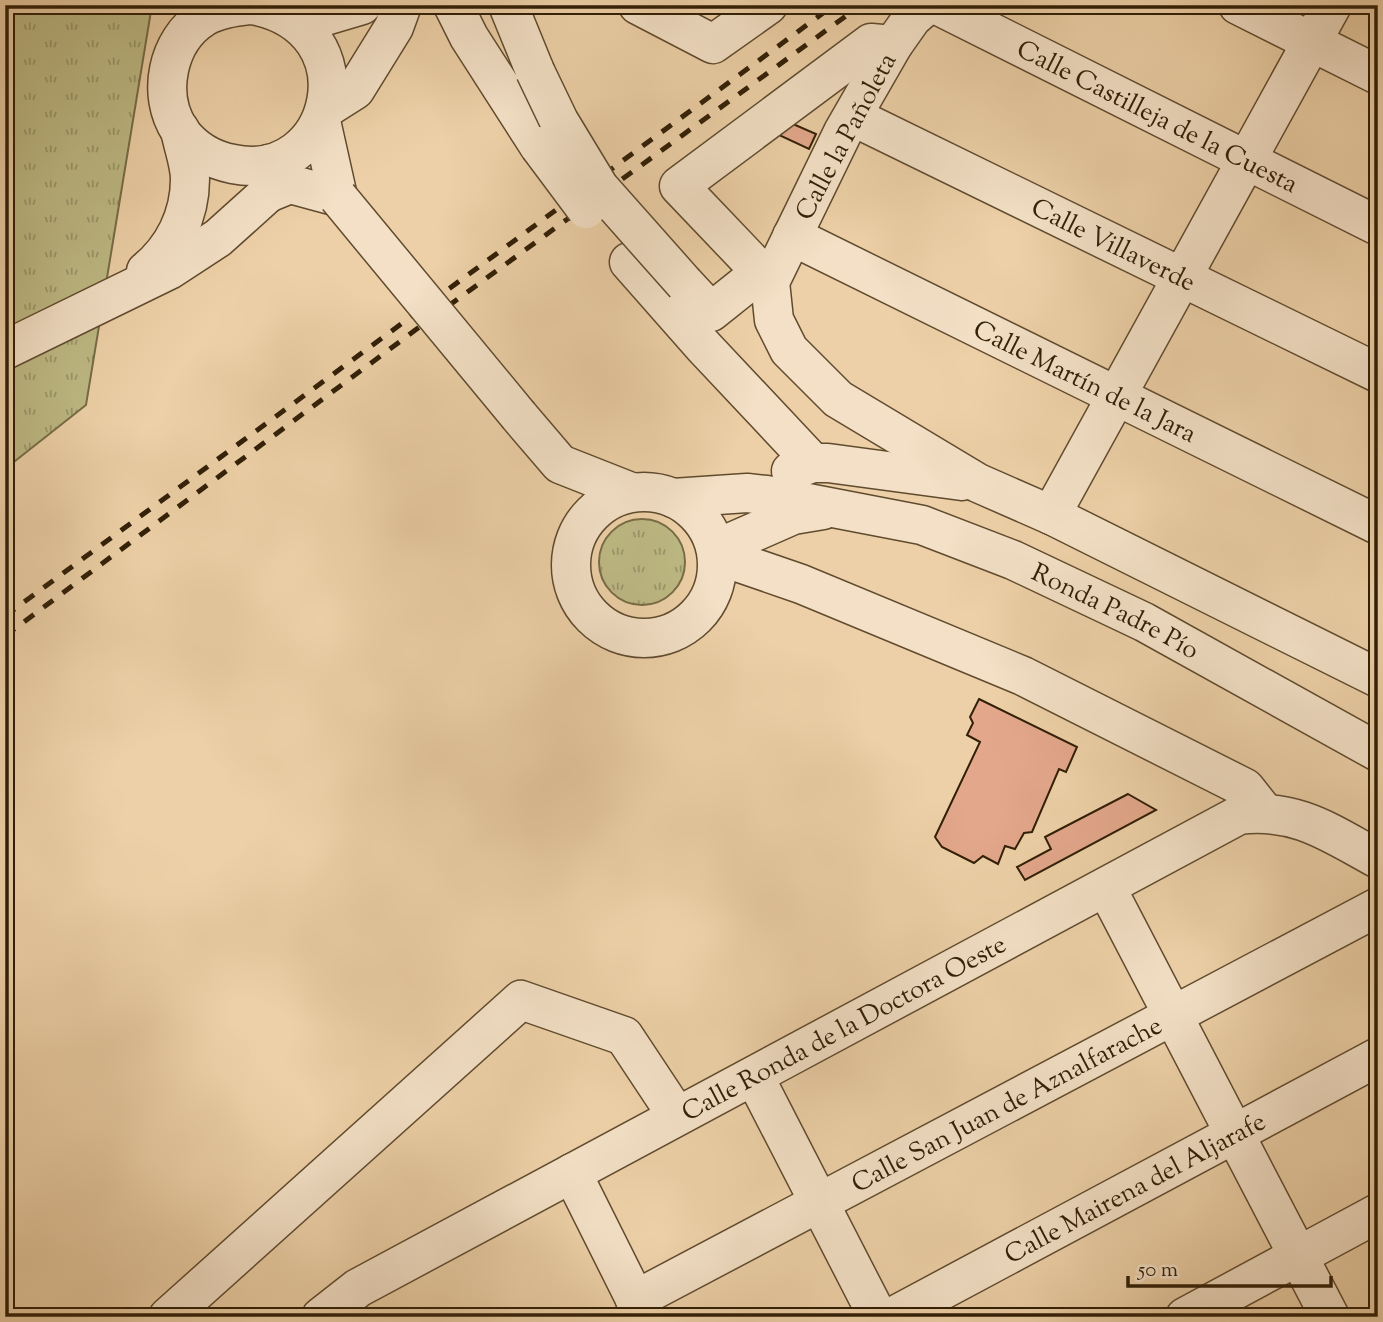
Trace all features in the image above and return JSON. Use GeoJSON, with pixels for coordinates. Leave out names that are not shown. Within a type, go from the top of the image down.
{"type":"FeatureCollection","features":[{"type":"Feature","properties":{"kind":"street"},"geometry":{"type":"LineString","coordinates":[[109,301],[157,261],[181,228],[190,179],[180,130],[170,107],[166,82],[172,57],[184,35],[203,18],[226,8],[252,5],[325,16],[362,5]]}},
{"type":"Feature","properties":{"kind":"street"},"geometry":{"type":"LineString","coordinates":[[5,350],[169,270],[218,237],[275,176],[293,152],[309,138],[323,115],[329,85],[324,61],[314,39],[297,22],[276,10],[252,5]]}},
{"type":"Feature","properties":{"kind":"street"},"geometry":{"type":"LineString","coordinates":[[323,115],[355,90],[394,27],[402,5]]}},
{"type":"Feature","properties":{"kind":"street"},"geometry":{"type":"LineString","coordinates":[[453,5],[469,37],[539,146],[629,262],[703,346],[813,463]]}},
{"type":"Feature","properties":{"kind":"street"},"geometry":{"type":"LineString","coordinates":[[508,5],[559,121],[600,187],[717,319],[766,277],[792,236]]}},
{"type":"Feature","properties":{"kind":"street"},"geometry":{"type":"LineString","coordinates":[[638,5],[713,44],[768,5]]}},
{"type":"Feature","properties":{"kind":"street","name":"Calle la Pañoleta"},"geometry":{"type":"LineString","coordinates":[[792,236],[893,45],[912,18],[927,5]]}},
{"type":"Feature","properties":{"kind":"street","name":"Calle Castilleja de la Cuesta"},"geometry":{"type":"LineString","coordinates":[[937,5],[977,14],[1247,160],[1378,226]]}},
{"type":"Feature","properties":{"kind":"street"},"geometry":{"type":"LineString","coordinates":[[1238,5],[1378,75]]}},
{"type":"Feature","properties":{"kind":"street"},"geometry":{"type":"LineString","coordinates":[[1051,515],[1332,5]]}},
{"type":"Feature","properties":{"kind":"street"},"geometry":{"type":"LineString","coordinates":[[893,45],[871,43],[679,186],[766,277],[780,337],[802,366],[858,412],[978,483],[1051,515],[1378,678]]}},
{"type":"Feature","properties":{"kind":"street"},"geometry":{"type":"LineString","coordinates":[[323,115],[338,197],[559,464],[574,541]]}},
{"type":"Feature","properties":{"kind":"street","name":"Calle Villaverde"},"geometry":{"type":"LineString","coordinates":[[850,122],[864,122],[1183,275],[1378,373]]}},
{"type":"Feature","properties":{"kind":"street"},"geometry":{"type":"LineString","coordinates":[[180,130],[197,149],[219,161],[244,166],[338,197]]}},
{"type":"Feature","properties":{"kind":"street","name":"Calle Martín de la Jara"},"geometry":{"type":"LineString","coordinates":[[792,236],[1378,525]]}},
{"type":"Feature","properties":{"kind":"street"},"geometry":{"type":"LineString","coordinates":[[766,495],[785,474],[799,466],[813,463],[978,483]]}},
{"type":"Feature","properties":{"kind":"street"},"geometry":{"type":"LineString","coordinates":[[559,464],[631,492]]}},
{"type":"Feature","properties":{"kind":"street"},"geometry":{"type":"LineString","coordinates":[[631,492],[652,492],[673,498],[692,510],[707,528],[716,552],[716,581],[706,605],[691,621],[672,633],[651,638],[629,636],[608,629],[592,616],[579,600],[572,580],[570,560],[574,541],[593,511],[611,499],[631,492]]}},
{"type":"Feature","properties":{"kind":"street","name":"Ronda Padre Pío"},"geometry":{"type":"LineString","coordinates":[[673,498],[766,495],[922,525],[1013,560],[1144,622],[1378,752]]}},
{"type":"Feature","properties":{"kind":"street","name":"Ronda Padre Pío"},"geometry":{"type":"LineString","coordinates":[[716,552],[793,515],[838,508]]}},
{"type":"Feature","properties":{"kind":"street"},"geometry":{"type":"LineString","coordinates":[[716,552],[801,584],[1023,676],[1255,800]]}},
{"type":"Feature","properties":{"kind":"street"},"geometry":{"type":"LineString","coordinates":[[706,605],[732,594],[801,584]]}},
{"type":"Feature","properties":{"kind":"street","name":"Calle Ronda de la Doctora Oeste"},"geometry":{"type":"LineString","coordinates":[[321,1317],[358,1288],[1239,815],[1255,800],[1297,817],[1378,859]]}},
{"type":"Feature","properties":{"kind":"street"},"geometry":{"type":"LineString","coordinates":[[1106,887],[1330,1317]]}},
{"type":"Feature","properties":{"kind":"street","name":"Calle San Juan de Aznalfarache"},"geometry":{"type":"LineString","coordinates":[[640,1308],[819,1202],[1378,907]]}},
{"type":"Feature","properties":{"kind":"street"},"geometry":{"type":"LineString","coordinates":[[168,1317],[521,1000],[624,1036],[677,1116]]}},
{"type":"Feature","properties":{"kind":"street","name":"Calle Mairena del Aljarafe"},"geometry":{"type":"LineString","coordinates":[[892,1317],[1378,1058]]}},
{"type":"Feature","properties":{"kind":"street"},"geometry":{"type":"LineString","coordinates":[[754,1076],[878,1317]]}},
{"type":"Feature","properties":{"kind":"street"},"geometry":{"type":"LineString","coordinates":[[572,1173],[640,1308]]}},
{"type":"Feature","properties":{"kind":"street"},"geometry":{"type":"LineString","coordinates":[[1185,1317],[1378,1213]]}},
{"type":"Feature","properties":{"kind":"green space"},"geometry":{"type":"Polygon","coordinates":[[[5,5],[152,5],[86,405],[5,469],[5,5]]]}},
{"type":"Feature","properties":{"kind":"green space"},"geometry":{"type":"Polygon","coordinates":[[[642,519],[659,522],[673,531],[682,545],[685,562],[682,579],[673,593],[659,602],[642,605],[625,602],[611,593],[602,579],[599,562],[602,545],[611,531],[625,522],[642,519]]]}},
{"type":"Feature","properties":{"kind":"building"},"geometry":{"type":"Polygon","coordinates":[[[777,117],[816,134],[809,149],[766,129],[777,117]]]}},
{"type":"Feature","properties":{"kind":"building"},"geometry":{"type":"Polygon","coordinates":[[[979,699],[1077,747],[1066,772],[1059,769],[1032,832],[1024,833],[1015,849],[1005,846],[998,864],[983,856],[974,863],[942,847],[935,837],[980,742],[967,735],[973,723],[970,717],[979,699]]]}},
{"type":"Feature","properties":{"kind":"building"},"geometry":{"type":"Polygon","coordinates":[[[1128,794],[1156,810],[1025,880],[1017,867],[1051,849],[1045,837],[1128,794]]]}},
{"type":"Feature","properties":{"kind":"railway"},"geometry":{"type":"LineString","coordinates":[[5,616],[834,5]]}},
{"type":"Feature","properties":{"kind":"railway"},"geometry":{"type":"LineString","coordinates":[[5,636],[414,331],[861,5]]}}]}
